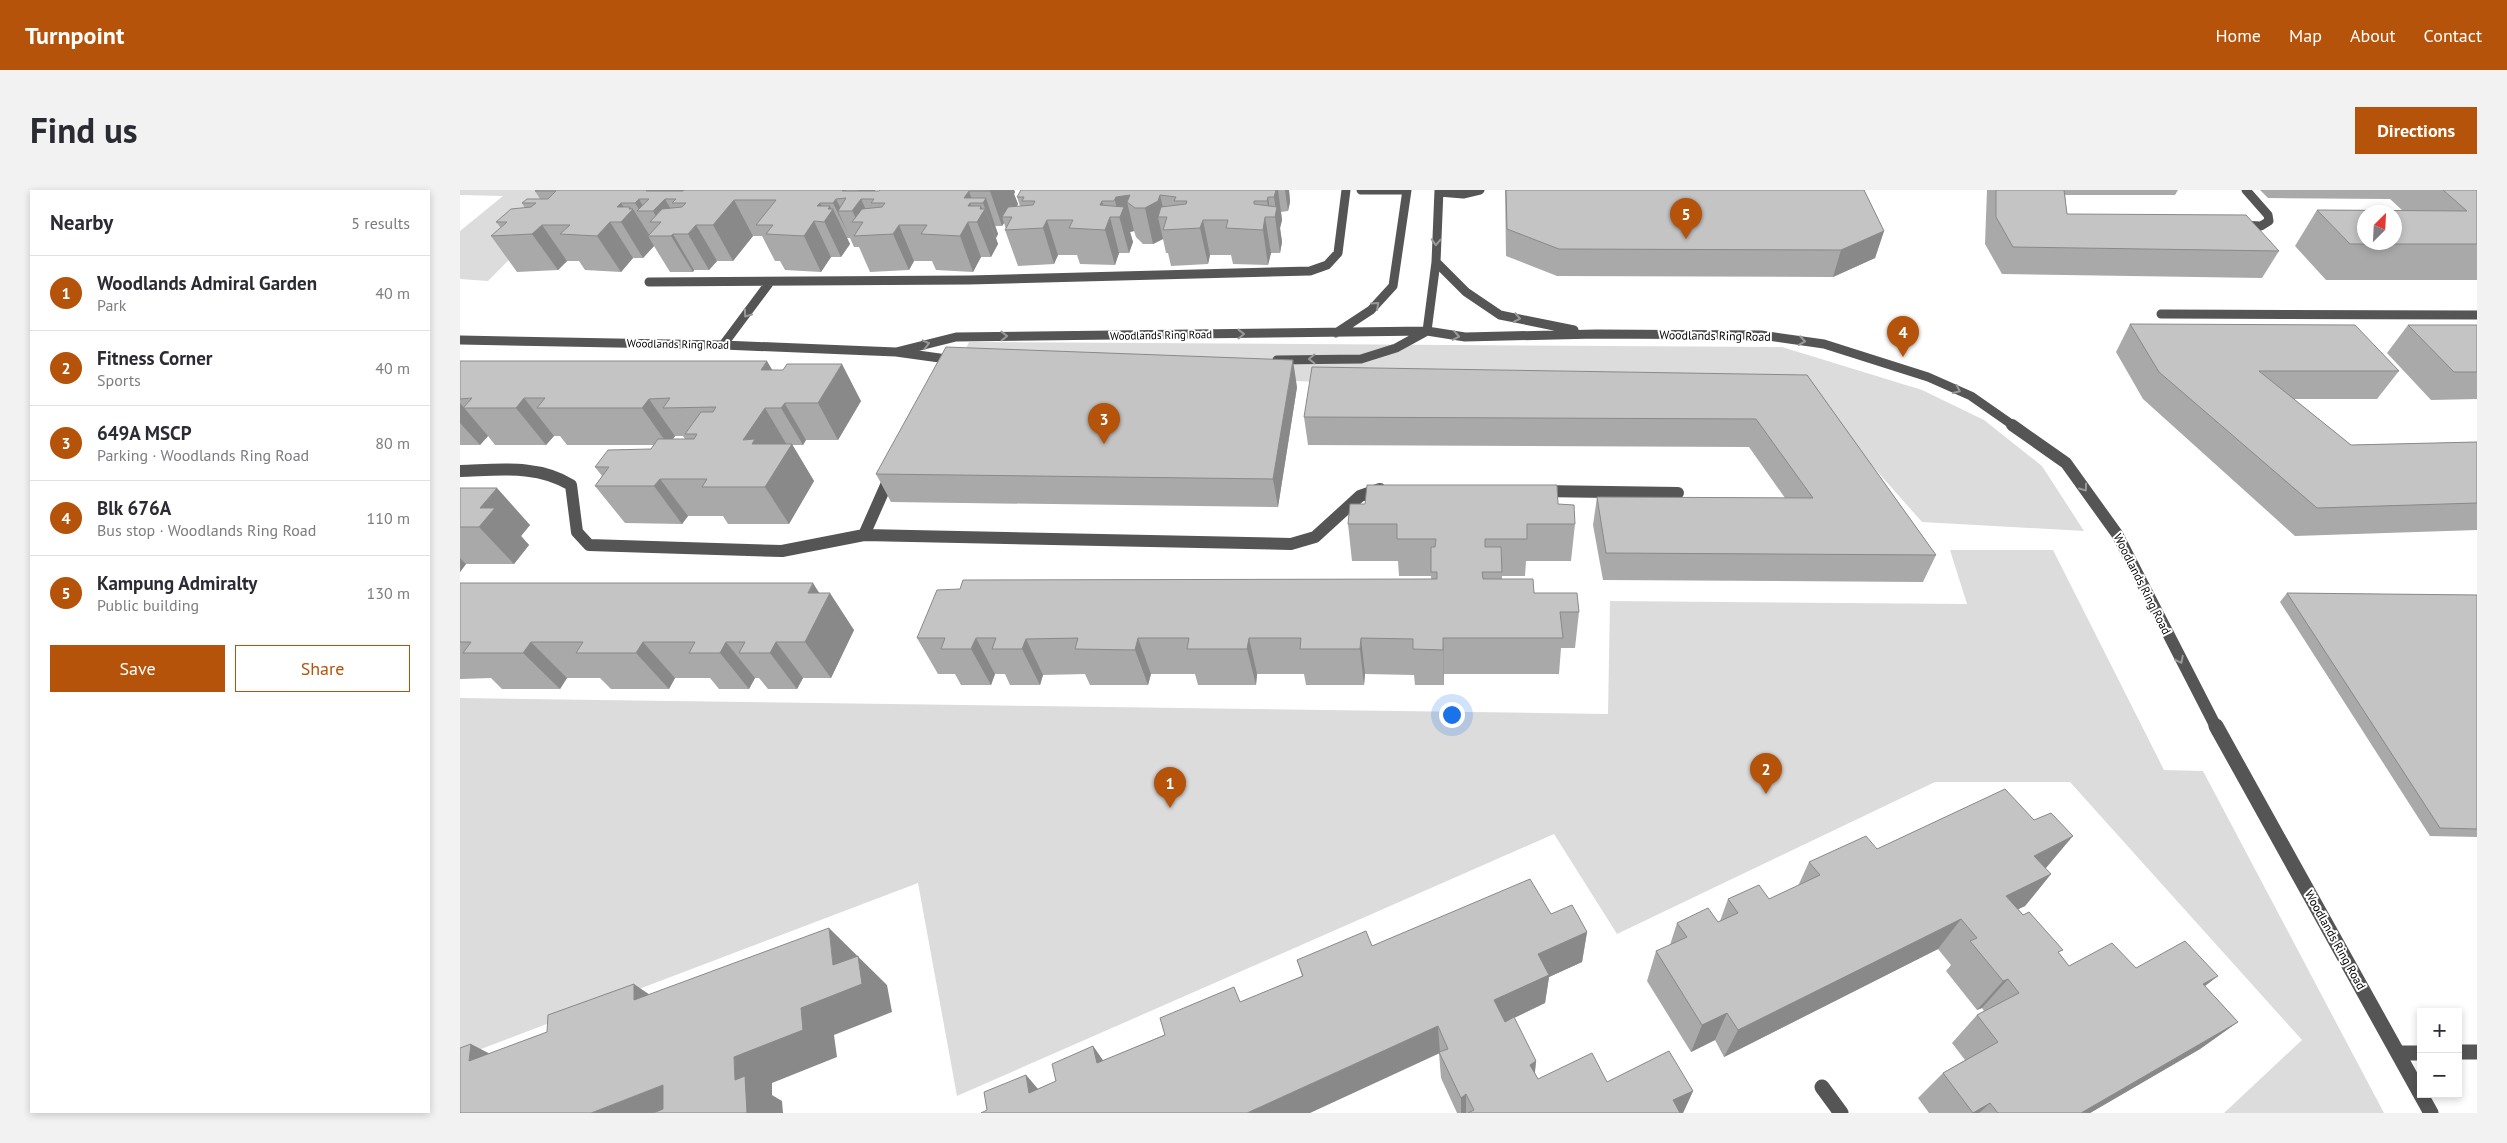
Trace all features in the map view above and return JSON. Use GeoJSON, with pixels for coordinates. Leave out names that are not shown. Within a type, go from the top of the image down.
{"type":"FeatureCollection","features":[{"type":"Feature","properties":{"kind":"street"},"geometry":{"type":"LineString","coordinates":[[649,282],[1105,278],[1310,271],[1326,268],[1334,262],[1338,253],[1346,190]]}},
{"type":"Feature","properties":{"kind":"street"},"geometry":{"type":"LineString","coordinates":[[1336,333],[1372,310],[1393,286],[1407,190],[1361,190]]}},
{"type":"Feature","properties":{"kind":"street"},"geometry":{"type":"LineString","coordinates":[[1264,360],[1361,359],[1396,348],[1427,331],[1436,262],[1439,191],[1463,194],[1480,190]]}},
{"type":"Feature","properties":{"kind":"street"},"geometry":{"type":"LineString","coordinates":[[2232,225],[2261,226],[2269,221],[2268,215],[2246,190]]}},
{"type":"Feature","properties":{"kind":"street"},"geometry":{"type":"LineString","coordinates":[[1436,262],[1466,292],[1500,315],[1596,334]]}},
{"type":"Feature","properties":{"kind":"street"},"geometry":{"type":"LineString","coordinates":[[723,345],[770,282]]}},
{"type":"Feature","properties":{"kind":"street"},"geometry":{"type":"LineString","coordinates":[[2161,314],[2477,315]]}},
{"type":"Feature","properties":{"kind":"street","name":"Woodlands Ring Road"},"geometry":{"type":"LineString","coordinates":[[896,352],[956,337],[1427,331],[1465,338],[1596,334],[1762,335],[1824,344],[1928,377],[1971,396],[2066,463],[2117,534],[2192,684],[2431,1113]]}},
{"type":"Feature","properties":{"kind":"street"},"geometry":{"type":"LineString","coordinates":[[938,371],[942,360],[956,337]]}},
{"type":"Feature","properties":{"kind":"street","name":"Woodlands Ring Road"},"geometry":{"type":"LineString","coordinates":[[460,340],[723,345],[896,352],[942,360],[962,360]]}},
{"type":"Feature","properties":{"kind":"street"},"geometry":{"type":"LineString","coordinates":[[864,535],[895,466]]}},
{"type":"Feature","properties":{"kind":"street"},"geometry":{"type":"LineString","coordinates":[[460,471],[544,471],[560,476],[571,485],[577,532],[589,545],[782,551],[864,535],[1291,544],[1315,538],[1360,496],[1379,489],[1389,489]]}},
{"type":"Feature","properties":{"kind":"street"},"geometry":{"type":"LineString","coordinates":[[1528,491],[1678,493]]}},
{"type":"Feature","properties":{"kind":"street"},"geometry":{"type":"LineString","coordinates":[[2398,1053],[2417,1052]]}},
{"type":"Feature","properties":{"kind":"street"},"geometry":{"type":"LineString","coordinates":[[2462,1052],[2477,1052]]}},
{"type":"Feature","properties":{"kind":"street"},"geometry":{"type":"LineString","coordinates":[[1822,1087],[1841,1113]]}},
{"type":"Feature","properties":{"kind":"shaded area"},"geometry":{"type":"Polygon","coordinates":[[[460,190],[578,190],[488,281],[460,279],[460,231],[503,196],[460,195],[460,190]]]}},
{"type":"Feature","properties":{"kind":"shaded area"},"geometry":{"type":"Polygon","coordinates":[[[969,342],[1782,347],[1922,390],[1984,420],[2042,466],[2084,531],[1922,522],[1808,393],[1322,382],[956,370],[969,342]]]}},
{"type":"Feature","properties":{"kind":"shaded area"},"geometry":{"type":"Polygon","coordinates":[[[1950,550],[2053,550],[2164,770],[2203,771],[2384,1113],[2224,1113],[2302,1040],[2070,782],[1935,782],[1617,934],[1554,834],[957,1096],[918,883],[460,1057],[460,698],[1608,714],[1610,601],[1967,604],[1950,550]]]}},
{"type":"Feature","properties":{"kind":"building"},"geometry":{"type":"Polygon","coordinates":[[[537,190],[990,191],[969,191],[964,198],[986,198],[983,203],[970,203],[968,206],[981,206],[980,209],[985,209],[977,222],[968,222],[960,236],[921,234],[927,225],[899,225],[893,234],[854,236],[863,222],[852,222],[862,209],[882,207],[885,203],[871,203],[874,199],[861,199],[852,211],[838,211],[846,198],[836,199],[833,203],[820,203],[817,206],[830,206],[828,209],[833,209],[824,222],[814,221],[804,236],[766,234],[773,225],[756,225],[776,200],[734,200],[713,225],[696,225],[688,234],[648,236],[661,222],[650,222],[662,209],[682,207],[686,203],[672,203],[676,199],[665,199],[653,211],[637,211],[649,199],[639,199],[635,203],[621,203],[617,207],[630,207],[629,209],[633,209],[621,222],[610,222],[597,236],[560,234],[570,225],[542,225],[532,234],[491,236],[507,222],[496,222],[511,209],[531,207],[536,203],[522,203],[527,199],[548,199],[556,191],[535,191],[537,190]]]}},
{"type":"Feature","properties":{"kind":"building"},"geometry":{"type":"Polygon","coordinates":[[[1021,190],[1276,190],[1274,197],[1268,197],[1267,201],[1254,201],[1254,204],[1277,207],[1275,217],[1265,217],[1263,230],[1226,228],[1228,220],[1203,220],[1200,228],[1163,230],[1167,217],[1158,217],[1161,207],[1186,204],[1187,201],[1174,201],[1176,197],[1160,195],[1158,201],[1145,208],[1135,208],[1127,202],[1130,195],[1116,197],[1114,201],[1102,201],[1100,205],[1124,207],[1120,217],[1110,217],[1105,230],[1069,228],[1073,220],[1047,220],[1043,228],[1005,230],[1012,217],[1002,217],[1008,207],[1033,205],[1035,201],[1022,201],[1024,197],[1017,197],[1021,190]]]}},
{"type":"Feature","properties":{"kind":"building"},"geometry":{"type":"Polygon","coordinates":[[[1506,190],[1864,190],[1884,231],[1841,250],[1559,249],[1507,229],[1506,190]]]}},
{"type":"Feature","properties":{"kind":"building"},"geometry":{"type":"Polygon","coordinates":[[[1996,190],[2064,190],[2067,214],[2246,215],[2279,251],[2013,247],[1996,217],[1996,190]]]}},
{"type":"Feature","properties":{"kind":"building"},"geometry":{"type":"Polygon","coordinates":[[[2443,190],[2477,190],[2477,244],[2402,244],[2402,211],[2467,211],[2443,190]]]}},
{"type":"Feature","properties":{"kind":"building"},"geometry":{"type":"Polygon","coordinates":[[[2317,210],[2357,210],[2357,244],[2350,244],[2317,210]]]}},
{"type":"Feature","properties":{"kind":"building"},"geometry":{"type":"Polygon","coordinates":[[[2130,324],[2355,325],[2399,371],[2259,371],[2351,445],[2477,442],[2477,503],[2317,508],[2159,372],[2130,324]]]}},
{"type":"Feature","properties":{"kind":"building"},"geometry":{"type":"Polygon","coordinates":[[[2408,325],[2477,325],[2477,372],[2454,372],[2408,325]]]}},
{"type":"Feature","properties":{"kind":"building"},"geometry":{"type":"Polygon","coordinates":[[[946,347],[1293,360],[1273,479],[876,474],[946,347]]]}},
{"type":"Feature","properties":{"kind":"building"},"geometry":{"type":"Polygon","coordinates":[[[460,361],[767,361],[761,370],[783,370],[787,364],[842,364],[818,403],[785,403],[781,408],[765,408],[743,440],[755,439],[752,444],[792,444],[765,487],[702,487],[707,479],[660,479],[654,486],[595,486],[609,467],[595,467],[608,450],[651,449],[658,439],[694,439],[697,434],[685,434],[701,412],[713,412],[716,407],[663,408],[670,398],[649,399],[642,408],[537,408],[545,398],[524,398],[516,408],[463,408],[472,398],[460,399],[460,361]]]}},
{"type":"Feature","properties":{"kind":"building"},"geometry":{"type":"Polygon","coordinates":[[[1312,367],[1807,375],[1936,555],[1606,553],[1597,497],[1813,498],[1756,419],[1304,417],[1312,367]]]}},
{"type":"Feature","properties":{"kind":"building"},"geometry":{"type":"Polygon","coordinates":[[[1367,485],[1557,485],[1558,504],[1574,505],[1575,524],[1527,524],[1527,539],[1485,539],[1485,547],[1501,547],[1502,572],[1482,572],[1483,579],[1533,579],[1534,593],[1577,593],[1579,612],[1560,612],[1563,638],[1443,638],[1443,650],[1413,649],[1413,639],[1361,638],[1360,649],[1300,649],[1301,638],[1249,638],[1247,649],[1187,649],[1189,638],[1138,638],[1135,650],[1075,649],[1078,638],[1026,639],[1022,649],[992,649],[996,638],[976,638],[971,649],[941,649],[945,638],[917,638],[937,590],[960,589],[963,580],[1437,579],[1437,572],[1431,572],[1431,547],[1435,547],[1436,539],[1397,539],[1397,524],[1348,524],[1350,504],[1365,504],[1367,485]]]}},
{"type":"Feature","properties":{"kind":"building"},"geometry":{"type":"Polygon","coordinates":[[[460,488],[497,488],[480,508],[495,508],[479,527],[460,527],[460,488]]]}},
{"type":"Feature","properties":{"kind":"building"},"geometry":{"type":"Polygon","coordinates":[[[460,583],[813,583],[808,593],[830,593],[805,642],[776,642],[770,653],[739,653],[745,642],[726,642],[720,653],[689,653],[695,642],[643,642],[636,653],[576,653],[583,642],[531,642],[523,653],[463,653],[471,642],[460,642],[460,583]]]}},
{"type":"Feature","properties":{"kind":"building"},"geometry":{"type":"Polygon","coordinates":[[[2287,593],[2477,595],[2477,829],[2440,828],[2287,593]]]}},
{"type":"Feature","properties":{"kind":"building"},"geometry":{"type":"Polygon","coordinates":[[[2005,789],[2034,820],[2051,813],[2073,836],[2034,856],[2051,874],[2006,896],[2023,915],[2029,912],[2063,950],[2058,952],[2069,966],[2112,943],[2136,968],[2185,941],[2218,976],[2203,984],[2238,1022],[2081,1113],[1998,1113],[1990,1103],[1973,1113],[1943,1073],[1998,1042],[1977,1015],[2019,993],[2008,979],[2003,981],[1970,941],[1977,938],[1961,919],[1738,1030],[1727,1013],[1702,1025],[1656,951],[1687,937],[1677,923],[1708,908],[1718,922],[1738,913],[1728,899],[1759,885],[1769,899],[1820,875],[1809,862],[1866,836],[1877,849],[2005,789]]]}},
{"type":"Feature","properties":{"kind":"building"},"geometry":{"type":"Polygon","coordinates":[[[1530,879],[1551,914],[1572,905],[1587,932],[1538,954],[1549,975],[1494,1000],[1505,1022],[1514,1017],[1536,1061],[1530,1065],[1538,1079],[1592,1053],[1607,1082],[1669,1051],[1693,1091],[1673,1100],[1680,1113],[1468,1113],[1474,1110],[1466,1094],[1461,1098],[1439,1052],[1448,1049],[1438,1026],[1247,1113],[981,1113],[987,1110],[984,1092],[1026,1075],[1029,1093],[1056,1081],[1052,1064],[1093,1046],[1097,1063],[1165,1035],[1160,1018],[1234,987],[1240,1002],[1303,976],[1297,960],[1366,931],[1372,946],[1530,879]]]}},
{"type":"Feature","properties":{"kind":"building"},"geometry":{"type":"Polygon","coordinates":[[[829,928],[833,965],[858,956],[862,984],[801,1008],[803,1030],[734,1057],[735,1080],[745,1076],[747,1113],[653,1113],[663,1109],[663,1085],[591,1113],[460,1113],[460,1048],[471,1044],[469,1061],[547,1032],[548,1015],[634,984],[634,1000],[829,928]]]}},
{"type":"Feature","properties":{"kind":"place","name":"Kampung Admiralty"},"geometry":{"type":"Point","coordinates":[1686,239]}},
{"type":"Feature","properties":{"kind":"place","name":"Blk 676A"},"geometry":{"type":"Point","coordinates":[1903,357]}},
{"type":"Feature","properties":{"kind":"place","name":"649A MSCP"},"geometry":{"type":"Point","coordinates":[1104,444]}},
{"type":"Feature","properties":{"kind":"place","name":"Fitness Corner"},"geometry":{"type":"Point","coordinates":[1766,794]}},
{"type":"Feature","properties":{"kind":"place","name":"Woodlands Admiral Garden"},"geometry":{"type":"Point","coordinates":[1170,808]}}]}
